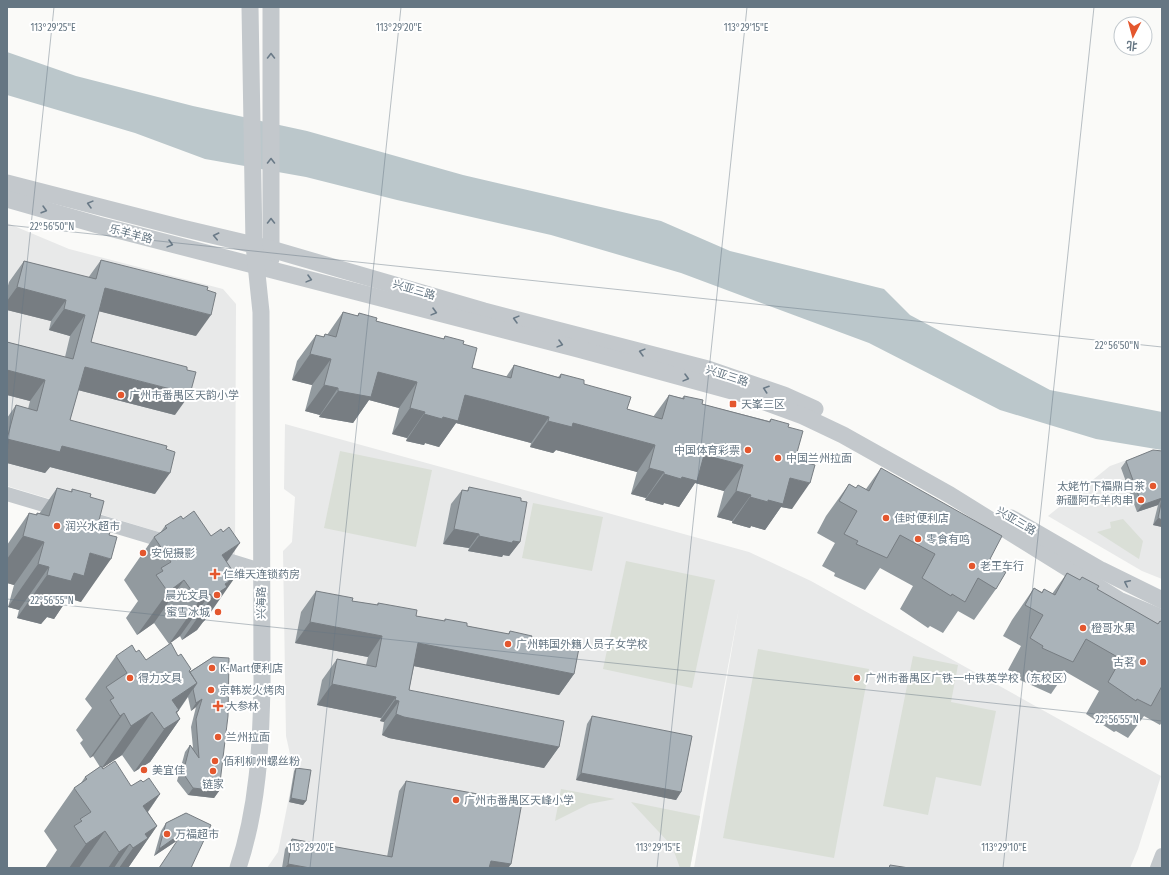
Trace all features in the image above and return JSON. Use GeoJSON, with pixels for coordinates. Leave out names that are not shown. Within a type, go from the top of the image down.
{"type":"FeatureCollection","features":[{"type":"Feature","properties":{"kind":"street"},"geometry":{"type":"LineString","coordinates":[[250,7],[254,245],[263,268]]}},
{"type":"Feature","properties":{"kind":"street"},"geometry":{"type":"LineString","coordinates":[[263,268],[271,249],[271,7]]}},
{"type":"Feature","properties":{"kind":"street","name":"乐羊羊路"},"geometry":{"type":"LineString","coordinates":[[7,183],[254,245]]}},
{"type":"Feature","properties":{"kind":"street","name":"乐羊羊路"},"geometry":{"type":"LineString","coordinates":[[7,198],[98,225],[263,268]]}},
{"type":"Feature","properties":{"kind":"street","name":"兴亚三路"},"geometry":{"type":"LineString","coordinates":[[254,245],[484,310],[708,369],[784,395],[850,426],[1101,570],[1162,600]]}},
{"type":"Feature","properties":{"kind":"street","name":"兴亚三路"},"geometry":{"type":"LineString","coordinates":[[263,268],[743,394],[803,416],[843,435],[950,495],[1119,600],[1162,618]]}},
{"type":"Feature","properties":{"kind":"street","name":"兴海路"},"geometry":{"type":"LineString","coordinates":[[238,868],[255,797],[261,733],[261,312],[263,268]]}},
{"type":"Feature","properties":{"kind":"street"},"geometry":{"type":"LineString","coordinates":[[7,494],[186,547]]}},
{"type":"Feature","properties":{"kind":"street"},"geometry":{"type":"LineString","coordinates":[[201,552],[261,570]]}},
{"type":"Feature","properties":{"kind":"street"},"geometry":{"type":"LineString","coordinates":[[1157,868],[1162,855]]}},
{"type":"Feature","properties":{"kind":"shaded area"},"geometry":{"type":"Polygon","coordinates":[[[7,52],[76,76],[193,106],[307,131],[463,175],[661,221],[730,251],[884,289],[910,315],[1050,390],[1162,412],[1162,450],[1096,439],[1000,410],[869,343],[681,273],[551,235],[397,200],[306,177],[205,159],[135,133],[7,95],[7,52]]]}},
{"type":"Feature","properties":{"kind":"shaded area","name":"广州市番禺区天韵小学"},"geometry":{"type":"Polygon","coordinates":[[[7,223],[69,249],[223,289],[236,304],[235,555],[7,486],[7,223]]]}},
{"type":"Feature","properties":{"kind":"shaded area"},"geometry":{"type":"Polygon","coordinates":[[[285,424],[749,552],[811,581],[1161,776],[1138,849],[1130,868],[694,868],[739,608],[690,868],[267,868],[278,852],[294,772],[286,736],[283,551],[292,542],[295,497],[284,489],[285,424]]]}},
{"type":"Feature","properties":{"kind":"shaded area"},"geometry":{"type":"Polygon","coordinates":[[[340,451],[432,470],[416,547],[324,528],[340,451]]]}},
{"type":"Feature","properties":{"kind":"shaded area"},"geometry":{"type":"Polygon","coordinates":[[[1152,451],[1162,452],[1162,579],[1142,571],[1048,516],[1110,466],[1152,451]]]}},
{"type":"Feature","properties":{"kind":"shaded area"},"geometry":{"type":"Polygon","coordinates":[[[533,503],[603,517],[592,571],[522,558],[533,503]]]}},
{"type":"Feature","properties":{"kind":"shaded area"},"geometry":{"type":"Polygon","coordinates":[[[1123,519],[1143,541],[1139,559],[1097,532],[1111,528],[1110,522],[1123,519]]]}},
{"type":"Feature","properties":{"kind":"shaded area"},"geometry":{"type":"Polygon","coordinates":[[[626,561],[715,580],[692,688],[603,669],[626,561]]]}},
{"type":"Feature","properties":{"kind":"shaded area"},"geometry":{"type":"Polygon","coordinates":[[[758,649],[869,669],[834,858],[723,838],[758,649]]]}},
{"type":"Feature","properties":{"kind":"shaded area"},"geometry":{"type":"Polygon","coordinates":[[[913,656],[958,665],[951,702],[996,711],[981,786],[936,777],[928,815],[883,806],[913,656]]]}},
{"type":"Feature","properties":{"kind":"shaded area"},"geometry":{"type":"Polygon","coordinates":[[[561,789],[615,799],[589,804],[555,821],[561,789]]]}},
{"type":"Feature","properties":{"kind":"shaded area"},"geometry":{"type":"Polygon","coordinates":[[[631,802],[700,816],[690,868],[680,868],[672,846],[631,802]]]}},
{"type":"Feature","properties":{"kind":"building"},"geometry":{"type":"Polygon","coordinates":[[[101,260],[208,287],[207,290],[216,293],[211,315],[105,288],[91,342],[187,367],[187,370],[196,372],[190,394],[85,367],[70,420],[167,446],[166,449],[175,452],[170,473],[62,446],[60,452],[7,439],[16,405],[37,411],[45,380],[7,370],[7,342],[73,359],[85,315],[64,309],[66,300],[17,287],[24,261],[96,279],[101,260]]]}},
{"type":"Feature","properties":{"kind":"building"},"geometry":{"type":"Polygon","coordinates":[[[343,312],[358,316],[359,313],[377,318],[376,321],[444,339],[445,336],[464,341],[463,344],[477,348],[472,368],[511,378],[514,365],[560,378],[561,374],[584,380],[584,384],[631,397],[627,409],[662,419],[669,395],[684,399],[684,396],[703,400],[702,404],[770,422],[771,419],[789,424],[788,427],[803,431],[796,456],[808,459],[807,463],[815,465],[810,483],[790,478],[783,504],[768,500],[768,502],[736,491],[743,465],[704,455],[697,481],[682,477],[681,479],[649,468],[655,445],[573,423],[572,427],[548,421],[549,417],[465,395],[458,421],[443,417],[442,419],[410,408],[417,382],[378,372],[371,397],[338,391],[338,388],[324,385],[331,359],[310,354],[316,335],[324,337],[325,334],[336,337],[343,312]]]}},
{"type":"Feature","properties":{"kind":"building"},"geometry":{"type":"Polygon","coordinates":[[[1153,450],[1162,451],[1162,498],[1142,505],[1126,461],[1153,450]]]}},
{"type":"Feature","properties":{"kind":"building"},"geometry":{"type":"Polygon","coordinates":[[[881,468],[1002,536],[990,559],[1000,564],[998,568],[1006,572],[996,589],[978,578],[965,602],[952,594],[951,596],[922,578],[935,554],[900,535],[887,558],[856,544],[858,541],[844,534],[857,511],[839,501],[849,484],[856,488],[858,485],[869,491],[881,468]]]}},
{"type":"Feature","properties":{"kind":"building"},"geometry":{"type":"Polygon","coordinates":[[[469,487],[521,498],[521,501],[527,502],[520,542],[513,541],[512,543],[454,529],[462,490],[468,491],[469,487]]]}},
{"type":"Feature","properties":{"kind":"building"},"geometry":{"type":"Polygon","coordinates":[[[57,488],[72,492],[72,489],[91,494],[90,497],[104,501],[97,528],[110,532],[109,535],[117,537],[111,559],[90,553],[84,576],[74,573],[71,581],[47,575],[49,567],[38,564],[44,542],[23,536],[29,513],[49,516],[57,488]]]}},
{"type":"Feature","properties":{"kind":"building"},"geometry":{"type":"Polygon","coordinates":[[[1162,499],[1162,520],[1158,518],[1162,499]]]}},
{"type":"Feature","properties":{"kind":"building"},"geometry":{"type":"Polygon","coordinates":[[[194,511],[211,536],[221,529],[223,532],[229,527],[240,543],[222,555],[236,576],[225,584],[227,587],[212,597],[210,594],[199,601],[184,580],[168,592],[156,575],[163,571],[161,568],[171,562],[154,537],[167,528],[165,526],[181,516],[183,519],[194,511]]]}},
{"type":"Feature","properties":{"kind":"building"},"geometry":{"type":"Polygon","coordinates":[[[1067,573],[1080,580],[1082,577],[1099,586],[1097,589],[1158,624],[1160,621],[1162,622],[1162,686],[1151,706],[1137,699],[1136,701],[1108,682],[1121,659],[1086,639],[1073,662],[1042,648],[1043,646],[1030,638],[1043,615],[1025,605],[1034,588],[1042,593],[1044,589],[1055,595],[1067,573]]]}},
{"type":"Feature","properties":{"kind":"building"},"geometry":{"type":"Polygon","coordinates":[[[316,591],[353,598],[352,601],[378,605],[378,603],[417,610],[416,616],[467,623],[467,626],[509,634],[510,631],[532,636],[531,638],[579,648],[574,674],[418,643],[409,690],[564,721],[559,747],[404,717],[396,714],[399,701],[395,700],[396,697],[332,684],[337,659],[376,667],[382,636],[310,622],[316,591]]]}},
{"type":"Feature","properties":{"kind":"building"},"geometry":{"type":"Polygon","coordinates":[[[171,643],[178,656],[181,654],[191,669],[189,671],[197,683],[172,700],[179,710],[176,712],[180,719],[164,729],[152,712],[131,726],[124,713],[120,716],[110,700],[114,698],[106,687],[127,673],[116,656],[132,645],[136,652],[139,650],[146,660],[171,643]]]}},
{"type":"Feature","properties":{"kind":"building"},"geometry":{"type":"Polygon","coordinates":[[[213,657],[229,658],[228,716],[219,791],[193,788],[183,773],[190,745],[199,758],[196,719],[202,699],[196,703],[193,689],[197,683],[190,672],[213,657]]]}},
{"type":"Feature","properties":{"kind":"building"},"geometry":{"type":"Polygon","coordinates":[[[592,716],[692,736],[681,792],[581,773],[592,716]]]}},
{"type":"Feature","properties":{"kind":"building"},"geometry":{"type":"Polygon","coordinates":[[[115,761],[131,786],[141,780],[143,782],[149,778],[160,794],[143,806],[157,826],[145,834],[148,838],[133,848],[130,844],[119,852],[105,831],[86,844],[74,826],[82,821],[80,819],[91,812],[74,788],[87,779],[85,777],[101,766],[103,769],[115,761]]]}},
{"type":"Feature","properties":{"kind":"building"},"geometry":{"type":"Polygon","coordinates":[[[296,768],[311,770],[306,801],[291,798],[296,768]]]}},
{"type":"Feature","properties":{"kind":"building"},"geometry":{"type":"Polygon","coordinates":[[[406,781],[522,802],[511,864],[491,861],[489,868],[310,868],[288,864],[292,839],[392,857],[406,781]]]}},
{"type":"Feature","properties":{"kind":"building"},"geometry":{"type":"Polygon","coordinates":[[[186,813],[211,825],[191,868],[159,868],[183,832],[159,849],[166,823],[186,813]]]}},
{"type":"Feature","properties":{"kind":"building"},"geometry":{"type":"Polygon","coordinates":[[[890,865],[909,868],[889,868],[890,865]]]}},
{"type":"Feature","properties":{"kind":"place","name":"广州市番禺区天韵小学"},"geometry":{"type":"Point","coordinates":[121,395]}},
{"type":"Feature","properties":{"kind":"place","name":"天峯三区"},"geometry":{"type":"Point","coordinates":[733,404]}},
{"type":"Feature","properties":{"kind":"place","name":"中国体育彩票"},"geometry":{"type":"Point","coordinates":[748,450]}},
{"type":"Feature","properties":{"kind":"place","name":"中国兰州拉面"},"geometry":{"type":"Point","coordinates":[778,458]}},
{"type":"Feature","properties":{"kind":"place","name":"太姥竹下福鼎白茶"},"geometry":{"type":"Point","coordinates":[1153,486]}},
{"type":"Feature","properties":{"kind":"place","name":"新疆阿布羊肉串"},"geometry":{"type":"Point","coordinates":[1141,500]}},
{"type":"Feature","properties":{"kind":"place","name":"佳时便利店"},"geometry":{"type":"Point","coordinates":[886,518]}},
{"type":"Feature","properties":{"kind":"place","name":"润兴水超市"},"geometry":{"type":"Point","coordinates":[57,526]}},
{"type":"Feature","properties":{"kind":"place","name":"零食有鸣"},"geometry":{"type":"Point","coordinates":[918,539]}},
{"type":"Feature","properties":{"kind":"place","name":"安倪摄影"},"geometry":{"type":"Point","coordinates":[143,553]}},
{"type":"Feature","properties":{"kind":"place","name":"老王车行"},"geometry":{"type":"Point","coordinates":[972,566]}},
{"type":"Feature","properties":{"kind":"place","name":"仁维天连锁药房"},"geometry":{"type":"Point","coordinates":[215,574]}},
{"type":"Feature","properties":{"kind":"place","name":"晨光文具"},"geometry":{"type":"Point","coordinates":[217,595]}},
{"type":"Feature","properties":{"kind":"place","name":"蜜雪冰城"},"geometry":{"type":"Point","coordinates":[218,612]}},
{"type":"Feature","properties":{"kind":"place","name":"橙哥水果"},"geometry":{"type":"Point","coordinates":[1083,628]}},
{"type":"Feature","properties":{"kind":"place","name":"广州韩国外籍人员子女学校"},"geometry":{"type":"Point","coordinates":[508,644]}},
{"type":"Feature","properties":{"kind":"place","name":"古茗"},"geometry":{"type":"Point","coordinates":[1143,662]}},
{"type":"Feature","properties":{"kind":"place","name":"K-Mart便利店"},"geometry":{"type":"Point","coordinates":[212,668]}},
{"type":"Feature","properties":{"kind":"place","name":"得力文具"},"geometry":{"type":"Point","coordinates":[130,678]}},
{"type":"Feature","properties":{"kind":"place","name":"广州市番禺区广铁一中铁英学校（东校区）"},"geometry":{"type":"Point","coordinates":[857,678]}},
{"type":"Feature","properties":{"kind":"place","name":"京韩炭火烤肉"},"geometry":{"type":"Point","coordinates":[211,690]}},
{"type":"Feature","properties":{"kind":"place","name":"大参林"},"geometry":{"type":"Point","coordinates":[218,706]}},
{"type":"Feature","properties":{"kind":"place","name":"兰州拉面"},"geometry":{"type":"Point","coordinates":[218,737]}},
{"type":"Feature","properties":{"kind":"place","name":"佰利柳州螺丝粉"},"geometry":{"type":"Point","coordinates":[215,761]}},
{"type":"Feature","properties":{"kind":"place","name":"美宜佳"},"geometry":{"type":"Point","coordinates":[144,770]}},
{"type":"Feature","properties":{"kind":"place","name":"链家"},"geometry":{"type":"Point","coordinates":[213,771]}},
{"type":"Feature","properties":{"kind":"place","name":"广州市番禺区天峰小学"},"geometry":{"type":"Point","coordinates":[456,800]}},
{"type":"Feature","properties":{"kind":"place","name":"万福超市"},"geometry":{"type":"Point","coordinates":[167,834]}}]}
